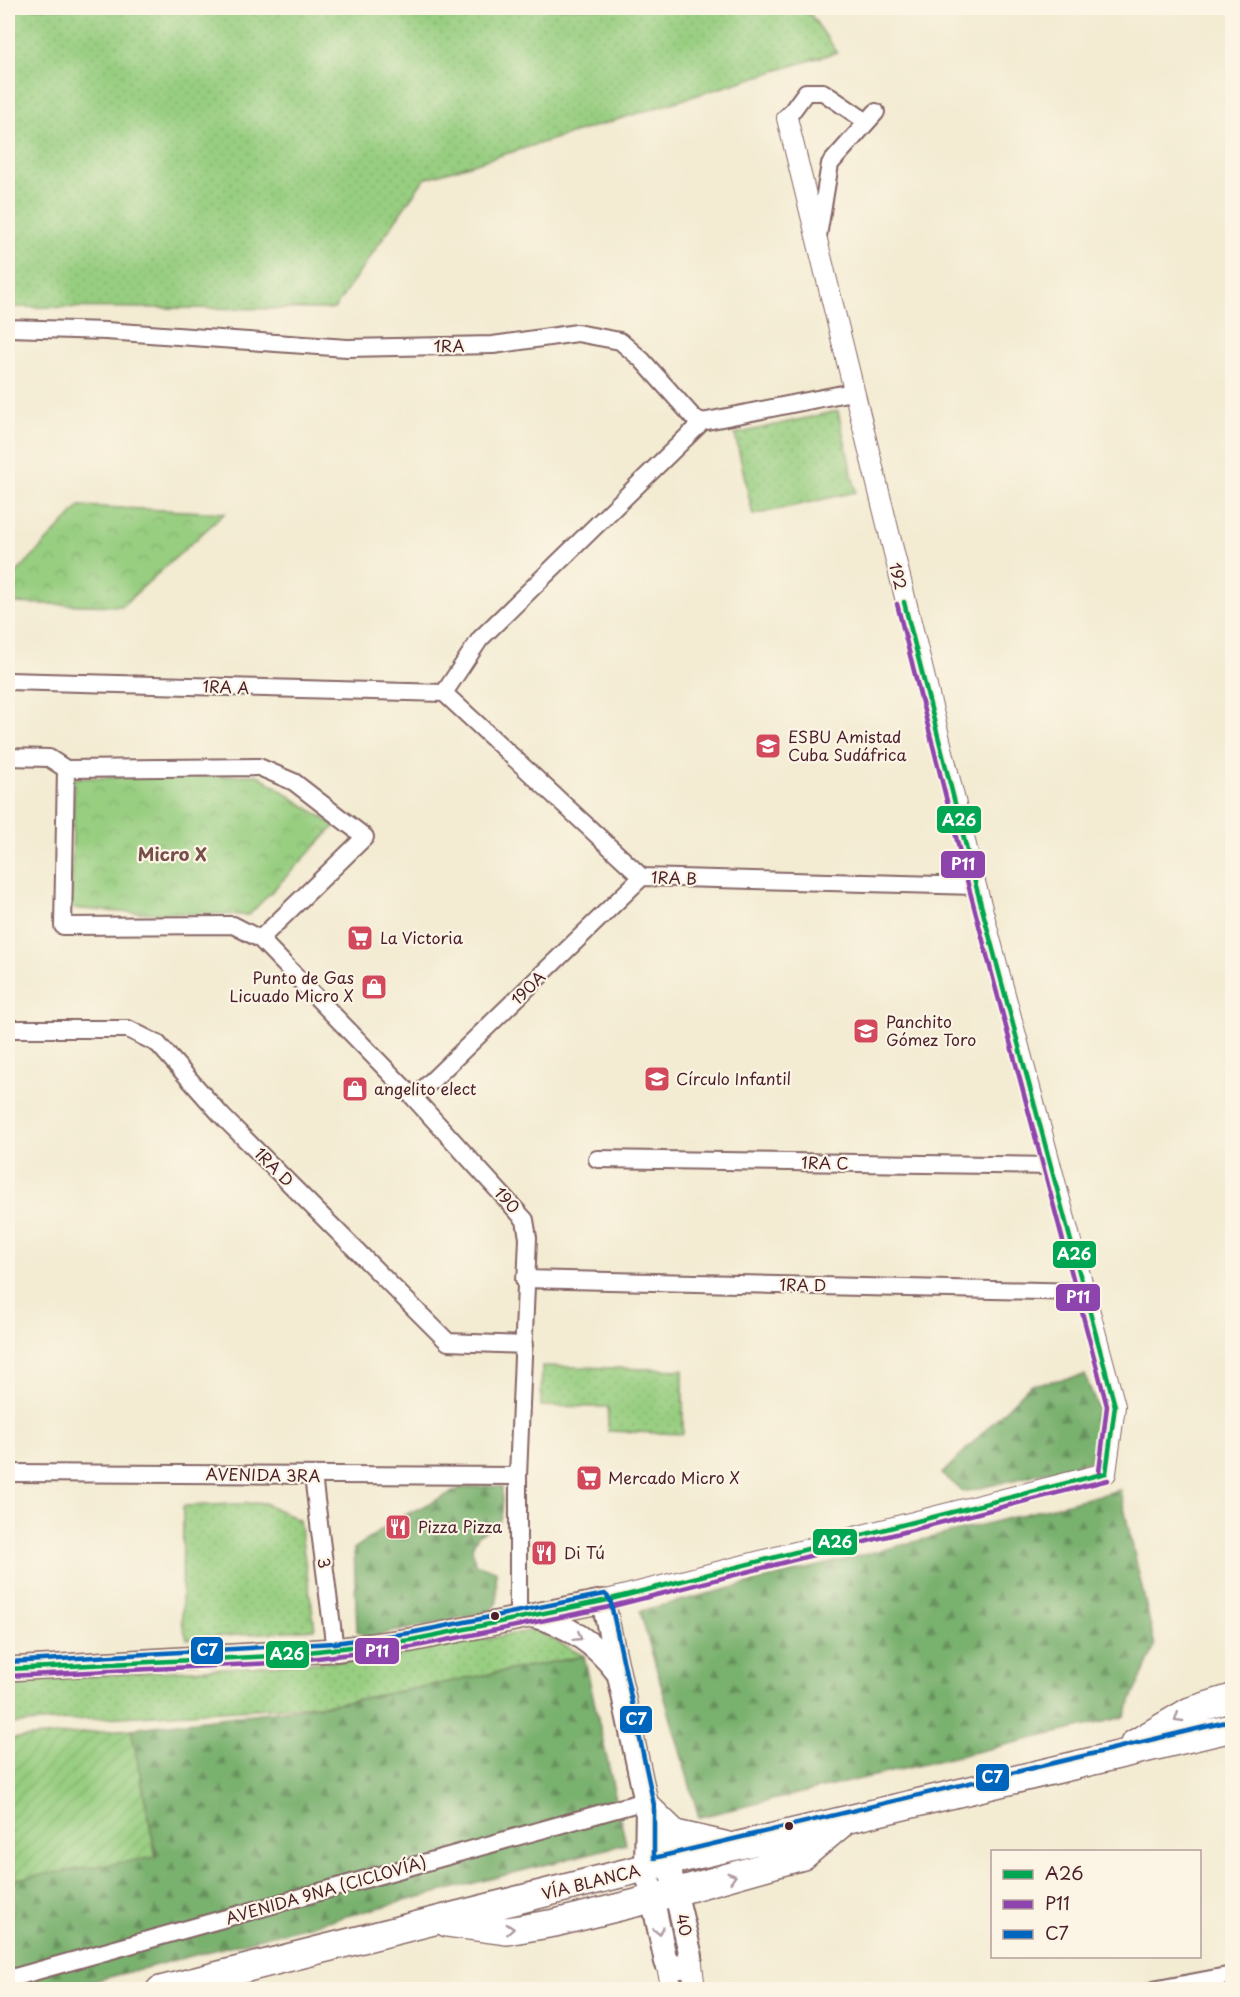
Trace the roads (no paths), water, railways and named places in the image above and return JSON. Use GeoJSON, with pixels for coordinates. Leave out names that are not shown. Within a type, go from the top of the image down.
{"type":"FeatureCollection","features":[{"type":"Feature","properties":{"kind":"highway"},"geometry":{"type":"LineString","coordinates":[[1109,1760],[1190,1712],[1233,1698]]}},
{"type":"Feature","properties":{"kind":"highway","name":"VÍA BLANCA"},"geometry":{"type":"LineString","coordinates":[[160,1989],[657,1865],[1109,1760],[1233,1728]]}},
{"type":"Feature","properties":{"kind":"highway"},"geometry":{"type":"LineString","coordinates":[[646,1804],[675,1834],[696,1841],[737,1847]]}},
{"type":"Feature","properties":{"kind":"highway"},"geometry":{"type":"LineString","coordinates":[[431,1922],[507,1931],[555,1923],[664,1896],[802,1856],[844,1821]]}},
{"type":"Feature","properties":{"kind":"main road"},"geometry":{"type":"LineString","coordinates":[[8,1669],[335,1650],[411,1640],[603,1601],[657,1865]]}},
{"type":"Feature","properties":{"kind":"main road"},"geometry":{"type":"LineString","coordinates":[[523,1616],[547,1619],[579,1636],[605,1656],[618,1674]]}},
{"type":"Feature","properties":{"kind":"main road","name":"40"},"geometry":{"type":"LineString","coordinates":[[657,1865],[664,1896],[666,1962]]}},
{"type":"Feature","properties":{"kind":"main road","name":"40"},"geometry":{"type":"LineString","coordinates":[[664,1896],[691,1956]]}},
{"type":"Feature","properties":{"kind":"main road"},"geometry":{"type":"LineString","coordinates":[[666,1962],[681,1967],[687,1964],[691,1956]]}},
{"type":"Feature","properties":{"kind":"street","name":"192"},"geometry":{"type":"LineString","coordinates":[[603,1601],[1106,1473],[1115,1406],[1082,1292],[1052,1166],[976,886],[852,392],[818,236],[787,118],[806,92],[823,92],[871,117],[830,164],[818,236]]}},
{"type":"Feature","properties":{"kind":"street","name":"1RA"},"geometry":{"type":"LineString","coordinates":[[8,328],[106,331],[347,348],[493,345],[577,333],[620,341],[642,360],[693,417],[702,422]]}},
{"type":"Feature","properties":{"kind":"street"},"geometry":{"type":"LineString","coordinates":[[444,693],[480,639],[702,422],[852,392]]}},
{"type":"Feature","properties":{"kind":"street","name":"1RA A"},"geometry":{"type":"LineString","coordinates":[[8,681],[444,693]]}},
{"type":"Feature","properties":{"kind":"street","name":"1RA B"},"geometry":{"type":"LineString","coordinates":[[444,693],[642,877],[976,886]]}},
{"type":"Feature","properties":{"kind":"street"},"geometry":{"type":"LineString","coordinates":[[8,757],[49,758],[66,769],[259,767],[294,782],[364,837],[260,939]]}},
{"type":"Feature","properties":{"kind":"street","name":"190"},"geometry":{"type":"LineString","coordinates":[[66,769],[63,926],[233,925],[260,939],[414,1098],[525,1220],[528,1238],[524,1279],[524,1345],[518,1476],[523,1616]]}},
{"type":"Feature","properties":{"kind":"street","name":"190A"},"geometry":{"type":"LineString","coordinates":[[414,1098],[642,877]]}},
{"type":"Feature","properties":{"kind":"street","name":"1RA D"},"geometry":{"type":"LineString","coordinates":[[8,1029],[128,1029],[158,1044],[222,1116],[448,1341],[524,1345]]}},
{"type":"Feature","properties":{"kind":"street","name":"1RA C"},"geometry":{"type":"LineString","coordinates":[[597,1159],[1052,1166]]}},
{"type":"Feature","properties":{"kind":"street","name":"1RA D"},"geometry":{"type":"LineString","coordinates":[[524,1279],[1082,1292]]}},
{"type":"Feature","properties":{"kind":"street","name":"AVENIDA 3RA"},"geometry":{"type":"LineString","coordinates":[[8,1473],[518,1476]]}},
{"type":"Feature","properties":{"kind":"street","name":"3"},"geometry":{"type":"LineString","coordinates":[[313,1476],[335,1650]]}},
{"type":"Feature","properties":{"kind":"street","name":"AVENIDA 9NA (CICLOVÍA)"},"geometry":{"type":"LineString","coordinates":[[8,1979],[646,1804]]}},
{"type":"Feature","properties":{"kind":"street","name":"40"},"geometry":{"type":"LineString","coordinates":[[691,1956],[694,1989]]}},
{"type":"Feature","properties":{"kind":"street","name":"40"},"geometry":{"type":"LineString","coordinates":[[666,1962],[672,1989]]}},
{"type":"Feature","properties":{"kind":"street"},"geometry":{"type":"LineString","coordinates":[[1153,1989],[1179,1987],[1233,1975]]}},
{"type":"Feature","properties":{"kind":"place","name":"ESBU Amistad Cuba Sudáfrica"},"geometry":{"type":"Point","coordinates":[768,746]}},
{"type":"Feature","properties":{"kind":"place","name":"La Victoria"},"geometry":{"type":"Point","coordinates":[360,938]}},
{"type":"Feature","properties":{"kind":"place","name":"Punto de Gas Licuado Micro X"},"geometry":{"type":"Point","coordinates":[374,987]}},
{"type":"Feature","properties":{"kind":"place","name":"Panchito Gómez Toro"},"geometry":{"type":"Point","coordinates":[866,1031]}},
{"type":"Feature","properties":{"kind":"place","name":"Círculo Infantil"},"geometry":{"type":"Point","coordinates":[657,1079]}},
{"type":"Feature","properties":{"kind":"place","name":"angelito elect"},"geometry":{"type":"Point","coordinates":[355,1089]}},
{"type":"Feature","properties":{"kind":"place","name":"Mercado Micro X"},"geometry":{"type":"Point","coordinates":[589,1478]}},
{"type":"Feature","properties":{"kind":"place","name":"Pizza Pizza"},"geometry":{"type":"Point","coordinates":[398,1527]}},
{"type":"Feature","properties":{"kind":"place","name":"Di Tú"},"geometry":{"type":"Point","coordinates":[544,1553]}},
{"type":"Feature","properties":{"kind":"district","name":"Micro X"},"geometry":{"type":"Point","coordinates":[172,855]}}]}
